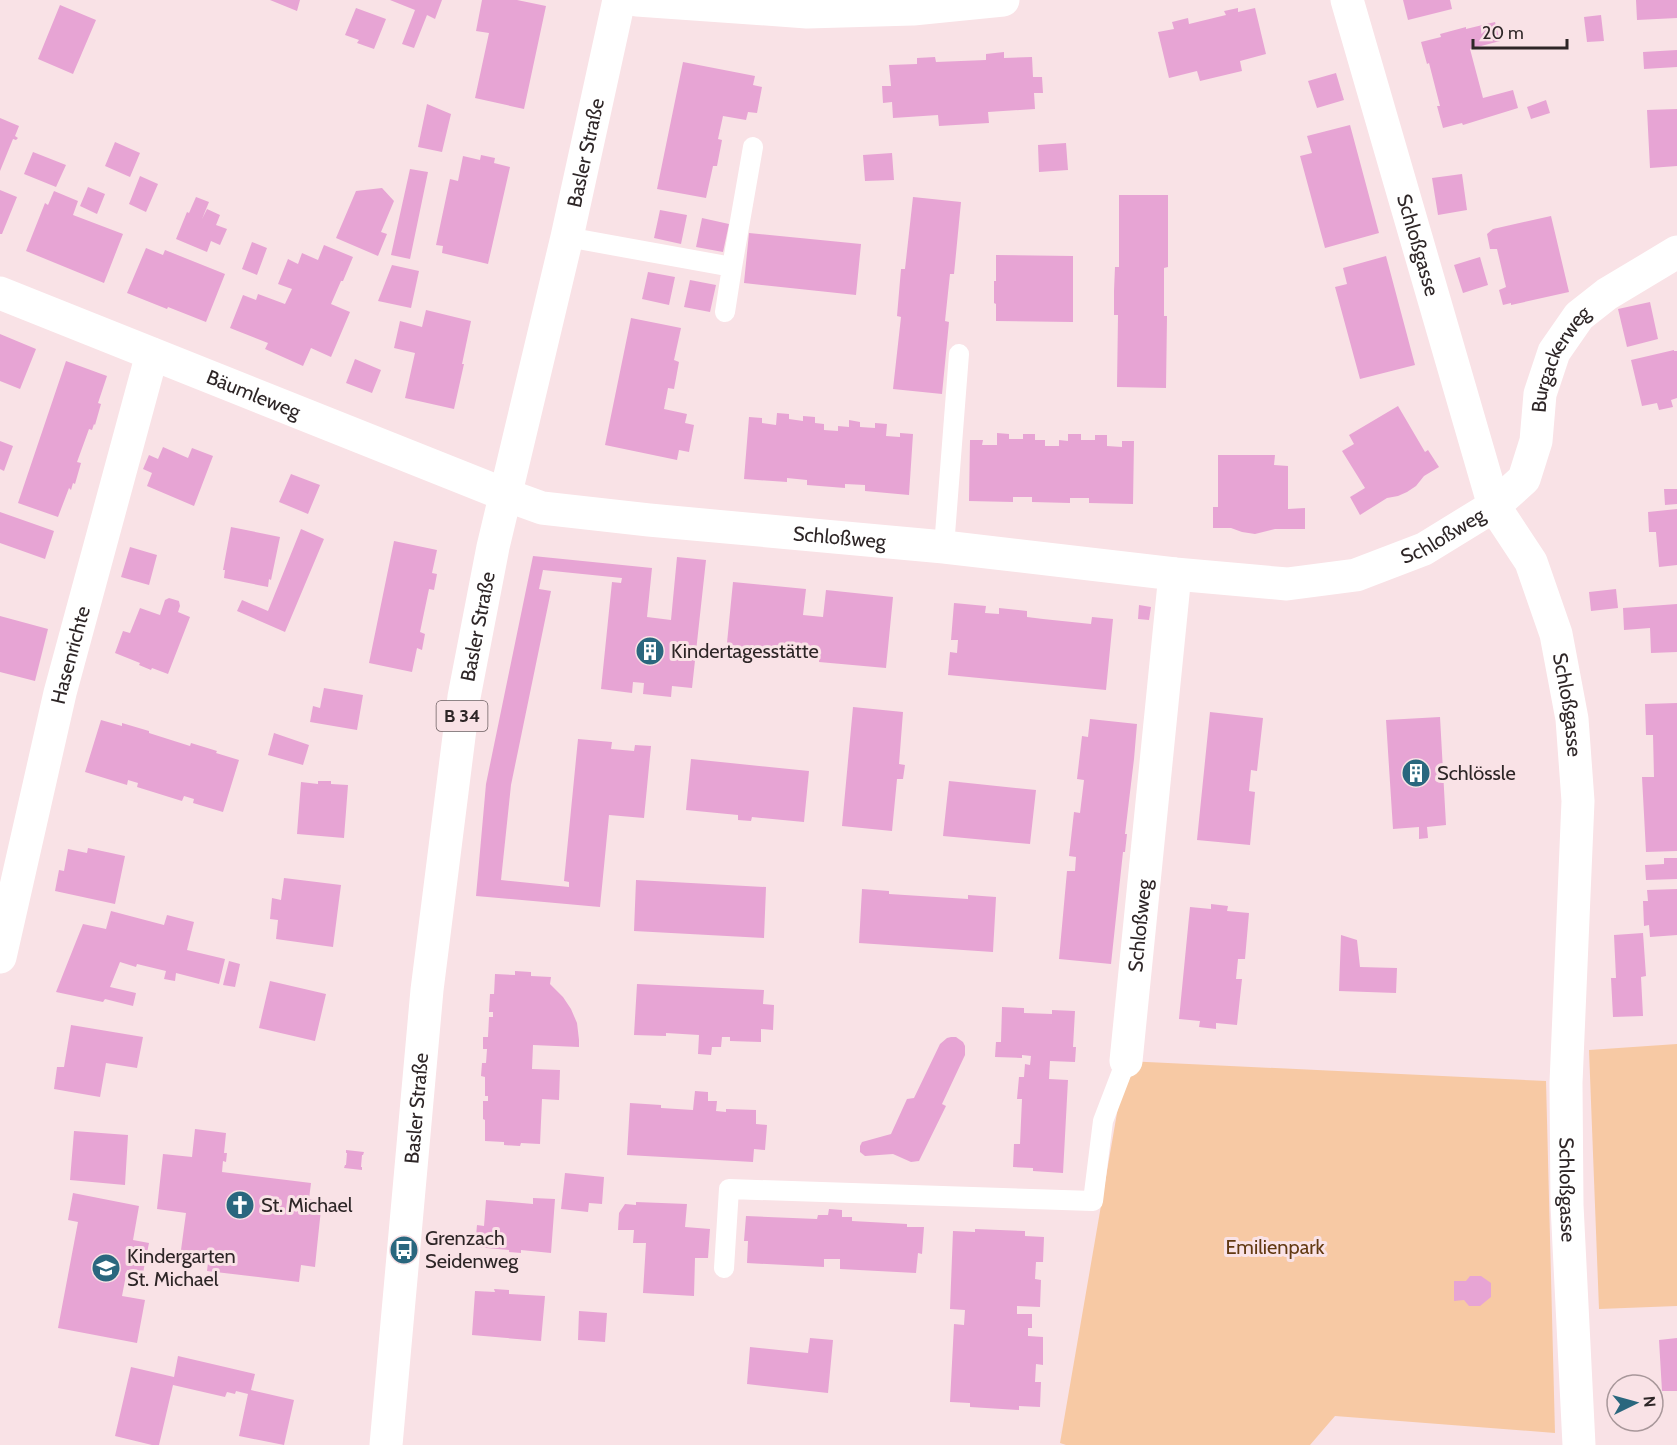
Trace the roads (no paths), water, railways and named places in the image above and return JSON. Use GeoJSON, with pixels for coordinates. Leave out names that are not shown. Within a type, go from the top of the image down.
{"type":"FeatureCollection","features":[{"type":"Feature","properties":{"kind":"street","name":"Basler Straße"},"geometry":{"type":"LineString","coordinates":[[386,1445],[427,990],[464,697],[493,547],[567,237],[619,0]]}},
{"type":"Feature","properties":{"kind":"street"},"geometry":{"type":"LineString","coordinates":[[637,0],[807,12],[913,9],[1003,0]]}},
{"type":"Feature","properties":{"kind":"street","name":"Schloßgasse"},"geometry":{"type":"LineString","coordinates":[[1347,0],[1494,506],[1531,562],[1556,634],[1572,719],[1578,801],[1566,1083],[1567,1205],[1579,1445]]}},
{"type":"Feature","properties":{"kind":"street","name":"Burgackerweg"},"geometry":{"type":"LineString","coordinates":[[1494,506],[1524,479],[1536,441],[1543,383],[1554,352],[1579,316],[1607,294],[1677,252]]}},
{"type":"Feature","properties":{"kind":"street","name":"Bäumleweg"},"geometry":{"type":"LineString","coordinates":[[0,293],[506,495]]}},
{"type":"Feature","properties":{"kind":"street","name":"Hasenrichte"},"geometry":{"type":"LineString","coordinates":[[0,957],[60,693],[152,354]]}},
{"type":"Feature","properties":{"kind":"street","name":"Schloßweg"},"geometry":{"type":"LineString","coordinates":[[506,495],[542,508],[944,547],[1175,574],[1287,584],[1356,575],[1424,549],[1494,506]]}},
{"type":"Feature","properties":{"kind":"street","name":"Schloßweg"},"geometry":{"type":"LineString","coordinates":[[1126,1061],[1175,574]]}},
{"type":"Feature","properties":{"kind":"lane"},"geometry":{"type":"LineString","coordinates":[[725,312],[753,147]]}},
{"type":"Feature","properties":{"kind":"lane"},"geometry":{"type":"LineString","coordinates":[[567,237],[732,267]]}},
{"type":"Feature","properties":{"kind":"lane"},"geometry":{"type":"LineString","coordinates":[[944,547],[958,354]]}},
{"type":"Feature","properties":{"kind":"lane"},"geometry":{"type":"LineString","coordinates":[[724,1268],[729,1189],[1093,1202],[1103,1121],[1126,1061]]}},
{"type":"Feature","properties":{"kind":"place","name":"Kindertagesstätte"},"geometry":{"type":"Point","coordinates":[650,651]}},
{"type":"Feature","properties":{"kind":"place","name":"Schlössle"},"geometry":{"type":"Point","coordinates":[1416,773]}},
{"type":"Feature","properties":{"kind":"place","name":"St. Michael"},"geometry":{"type":"Point","coordinates":[240,1205]}},
{"type":"Feature","properties":{"kind":"place","name":"Grenzach Seidenweg"},"geometry":{"type":"Point","coordinates":[404,1250]}},
{"type":"Feature","properties":{"kind":"place","name":"Kindergarten St. Michael"},"geometry":{"type":"Point","coordinates":[106,1268]}},
{"type":"Feature","properties":{"kind":"park label","name":"Emilienpark"},"geometry":{"type":"Point","coordinates":[1275,1247]}}]}
